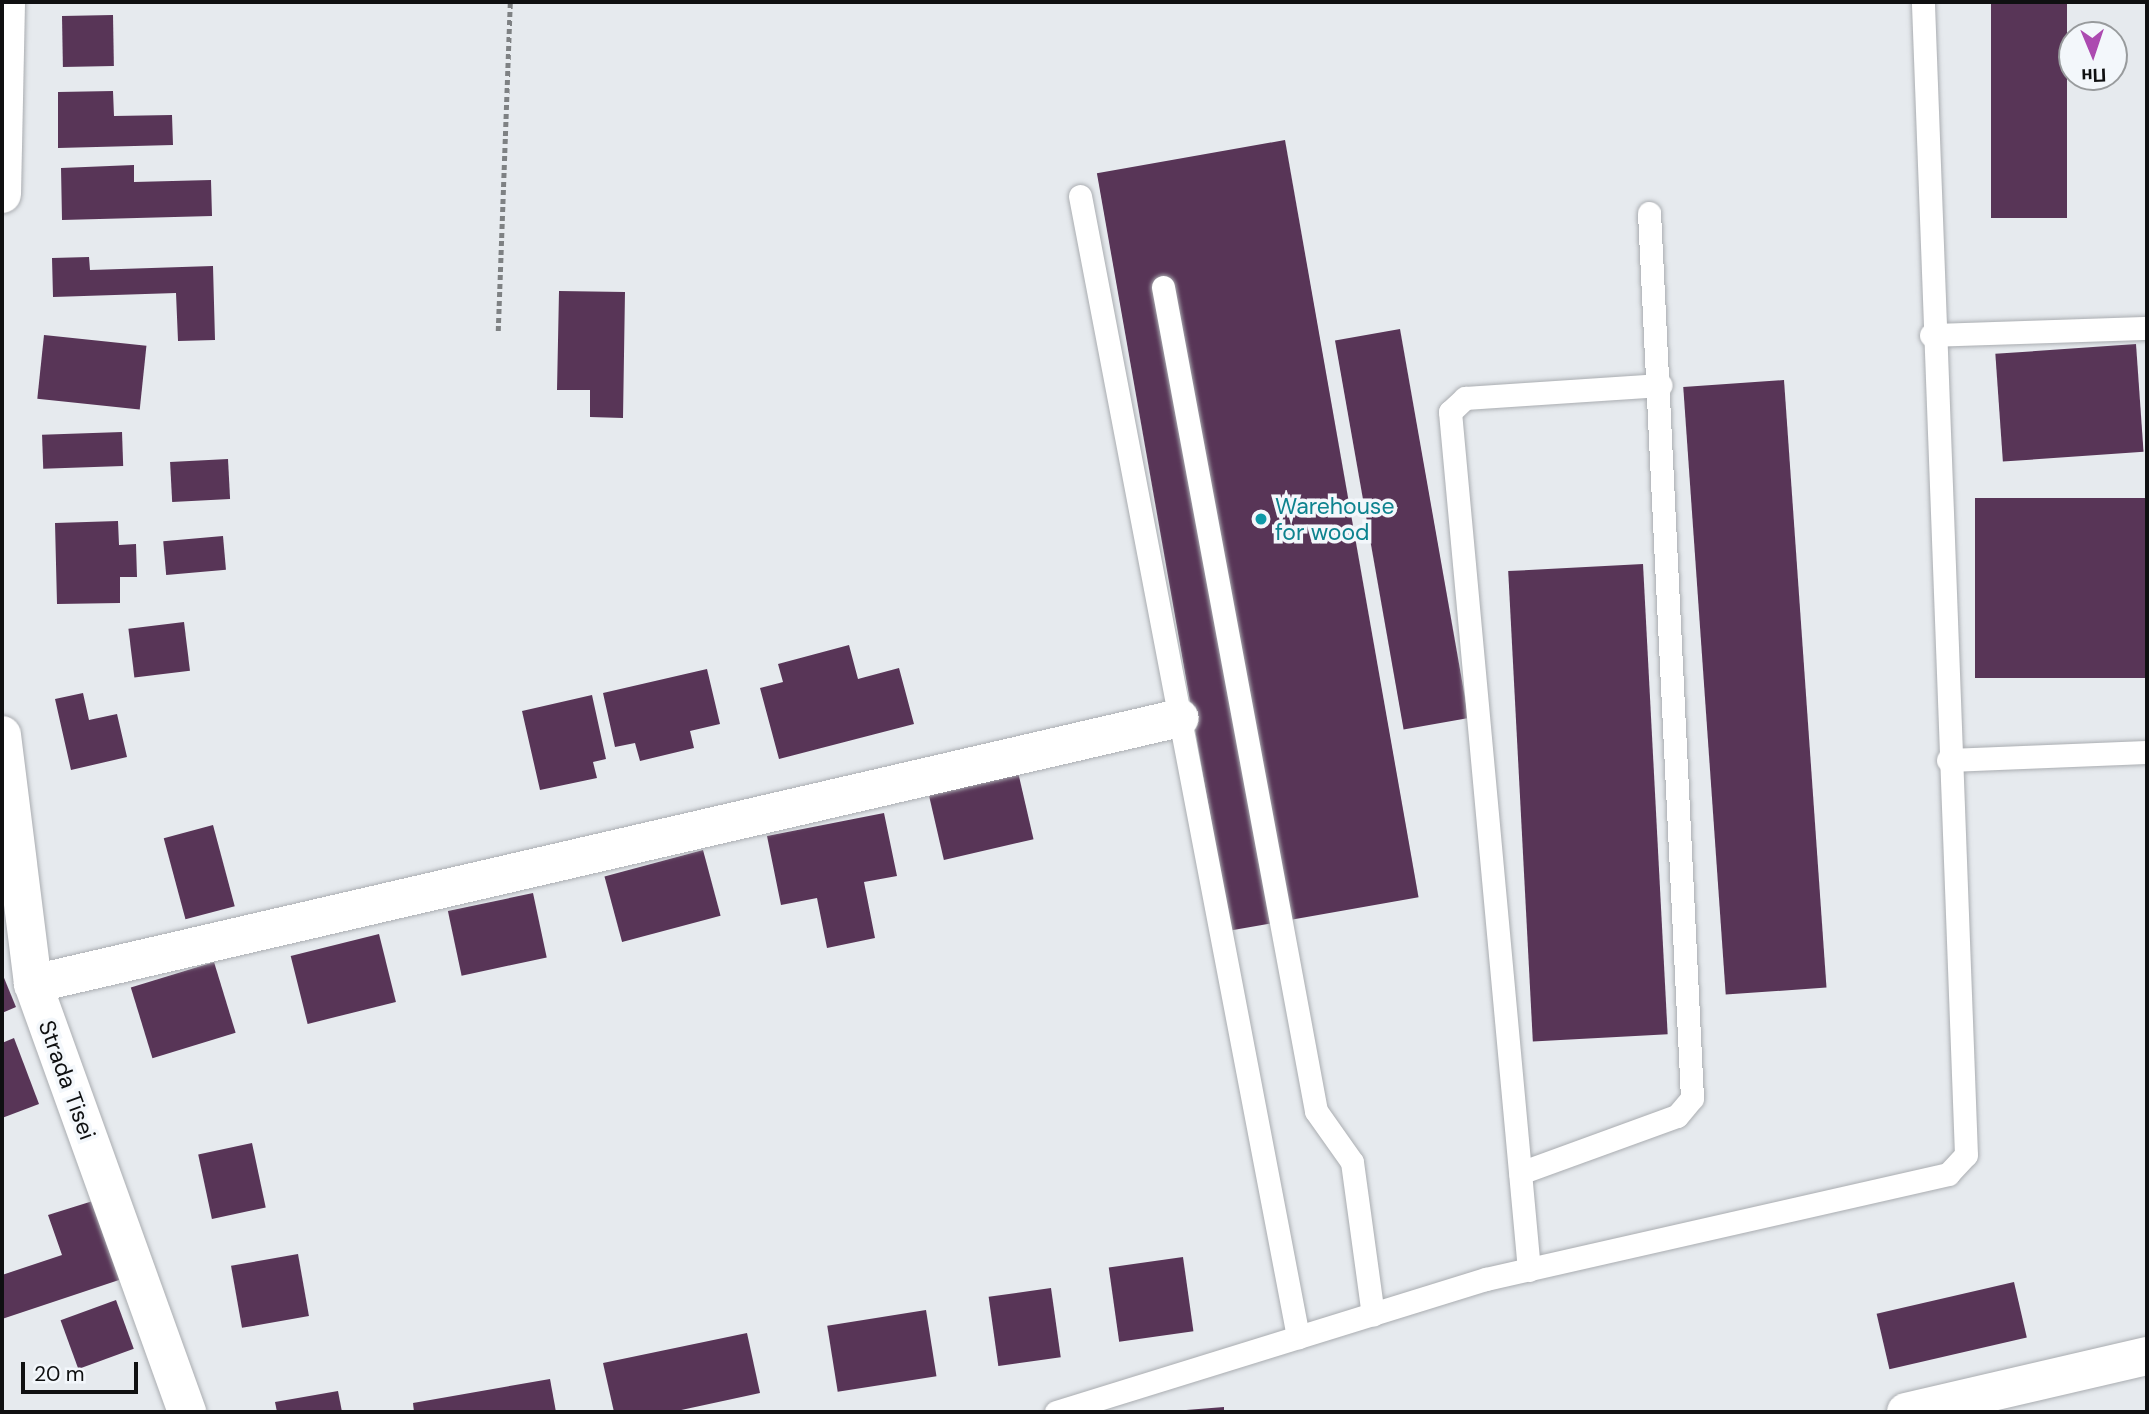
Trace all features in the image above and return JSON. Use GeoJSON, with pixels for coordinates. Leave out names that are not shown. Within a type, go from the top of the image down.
{"type":"FeatureCollection","features":[{"type":"Feature","properties":{"kind":"street"},"geometry":{"type":"LineString","coordinates":[[2,194],[6,2]]}},
{"type":"Feature","properties":{"kind":"street"},"geometry":{"type":"LineString","coordinates":[[33,985],[1180,718]]}},
{"type":"Feature","properties":{"kind":"street","name":"Strada Tisei"},"geometry":{"type":"LineString","coordinates":[[2,735],[33,985],[187,1412]]}},
{"type":"Feature","properties":{"kind":"street"},"geometry":{"type":"LineString","coordinates":[[1906,1412],[2147,1356]]}},
{"type":"Feature","properties":{"kind":"lane"},"geometry":{"type":"LineString","coordinates":[[1056,1412],[1298,1337],[1529,1270],[1948,1174],[1966,1156],[1931,335],[1923,2]]}},
{"type":"Feature","properties":{"kind":"lane"},"geometry":{"type":"LineString","coordinates":[[1080,197],[1298,1337]]}},
{"type":"Feature","properties":{"kind":"lane"},"geometry":{"type":"LineString","coordinates":[[1520,1173],[1677,1116],[1692,1098],[1661,384],[1649,213]]}},
{"type":"Feature","properties":{"kind":"lane"},"geometry":{"type":"LineString","coordinates":[[1163,287],[1316,1111],[1352,1162],[1373,1315]]}},
{"type":"Feature","properties":{"kind":"lane"},"geometry":{"type":"LineString","coordinates":[[1931,335],[2147,328]]}},
{"type":"Feature","properties":{"kind":"lane"},"geometry":{"type":"LineString","coordinates":[[1529,1270],[1450,412],[1465,398],[1661,384]]}},
{"type":"Feature","properties":{"kind":"lane"},"geometry":{"type":"LineString","coordinates":[[1948,760],[2147,752]]}},
{"type":"Feature","properties":{"kind":"path"},"geometry":{"type":"LineString","coordinates":[[498,331],[510,2]]}},
{"type":"Feature","properties":{"kind":"building"},"geometry":{"type":"Polygon","coordinates":[[[1991,2],[2067,2],[2067,21],[2058,21],[2058,91],[2067,91],[2067,218],[1991,218],[1991,2]]]}},
{"type":"Feature","properties":{"kind":"building"},"geometry":{"type":"Polygon","coordinates":[[[113,15],[114,66],[63,67],[62,16],[113,15]]]}},
{"type":"Feature","properties":{"kind":"building"},"geometry":{"type":"Polygon","coordinates":[[[113,91],[114,116],[172,115],[173,145],[58,148],[58,92],[113,91]]]}},
{"type":"Feature","properties":{"kind":"building","name":"Warehouse for wood"},"geometry":{"type":"Polygon","coordinates":[[[1285,140],[1419,897],[1230,930],[1097,173],[1285,140]]]}},
{"type":"Feature","properties":{"kind":"building"},"geometry":{"type":"Polygon","coordinates":[[[134,165],[134,182],[211,180],[212,216],[62,220],[61,168],[134,165]]]}},
{"type":"Feature","properties":{"kind":"building"},"geometry":{"type":"Polygon","coordinates":[[[89,257],[90,270],[213,266],[215,340],[178,341],[176,293],[53,297],[52,258],[89,257]]]}},
{"type":"Feature","properties":{"kind":"building"},"geometry":{"type":"Polygon","coordinates":[[[559,291],[625,292],[623,418],[590,417],[590,390],[557,390],[559,291]]]}},
{"type":"Feature","properties":{"kind":"building"},"geometry":{"type":"Polygon","coordinates":[[[1400,329],[1469,718],[1404,729],[1335,340],[1400,329]]]}},
{"type":"Feature","properties":{"kind":"building"},"geometry":{"type":"Polygon","coordinates":[[[44,335],[146,346],[140,409],[37,399],[44,335]]]}},
{"type":"Feature","properties":{"kind":"building"},"geometry":{"type":"Polygon","coordinates":[[[2136,344],[2144,452],[2003,462],[1995,354],[2136,344]]]}},
{"type":"Feature","properties":{"kind":"building"},"geometry":{"type":"Polygon","coordinates":[[[1784,380],[1826,988],[1726,995],[1683,387],[1784,380]]]}},
{"type":"Feature","properties":{"kind":"building"},"geometry":{"type":"Polygon","coordinates":[[[122,432],[123,466],[43,469],[42,435],[122,432]]]}},
{"type":"Feature","properties":{"kind":"building"},"geometry":{"type":"Polygon","coordinates":[[[228,459],[230,499],[172,502],[170,462],[228,459]]]}},
{"type":"Feature","properties":{"kind":"building"},"geometry":{"type":"Polygon","coordinates":[[[1975,498],[2147,498],[2147,678],[1975,678],[1975,498]]]}},
{"type":"Feature","properties":{"kind":"building"},"geometry":{"type":"Polygon","coordinates":[[[118,521],[119,545],[136,544],[137,577],[120,577],[120,603],[57,604],[55,523],[118,521]]]}},
{"type":"Feature","properties":{"kind":"building"},"geometry":{"type":"Polygon","coordinates":[[[223,536],[226,570],[166,575],[163,541],[223,536]]]}},
{"type":"Feature","properties":{"kind":"building"},"geometry":{"type":"Polygon","coordinates":[[[1643,564],[1668,1034],[1533,1041],[1508,571],[1643,564]]]}},
{"type":"Feature","properties":{"kind":"building"},"geometry":{"type":"Polygon","coordinates":[[[184,622],[190,671],[134,677],[128,629],[184,622]]]}},
{"type":"Feature","properties":{"kind":"building"},"geometry":{"type":"Polygon","coordinates":[[[849,645],[858,679],[899,668],[914,724],[779,759],[760,688],[783,682],[778,664],[849,645]]]}},
{"type":"Feature","properties":{"kind":"building"},"geometry":{"type":"Polygon","coordinates":[[[707,669],[720,724],[690,731],[694,748],[640,761],[635,743],[615,747],[603,693],[707,669]]]}},
{"type":"Feature","properties":{"kind":"building"},"geometry":{"type":"Polygon","coordinates":[[[83,693],[89,720],[117,714],[127,757],[71,770],[55,699],[83,693]]]}},
{"type":"Feature","properties":{"kind":"building"},"geometry":{"type":"Polygon","coordinates":[[[592,695],[606,759],[593,762],[597,778],[540,790],[522,711],[592,695]]]}},
{"type":"Feature","properties":{"kind":"building"},"geometry":{"type":"Polygon","coordinates":[[[1018,772],[1034,839],[944,860],[928,793],[1018,772]]]}},
{"type":"Feature","properties":{"kind":"building"},"geometry":{"type":"Polygon","coordinates":[[[884,813],[897,876],[864,882],[875,938],[827,948],[817,898],[781,905],[767,836],[884,813]]]}},
{"type":"Feature","properties":{"kind":"building"},"geometry":{"type":"Polygon","coordinates":[[[213,825],[235,906],[185,919],[164,838],[213,825]]]}},
{"type":"Feature","properties":{"kind":"building"},"geometry":{"type":"Polygon","coordinates":[[[703,850],[721,916],[622,942],[604,876],[703,850]]]}},
{"type":"Feature","properties":{"kind":"building"},"geometry":{"type":"Polygon","coordinates":[[[533,893],[547,958],[462,976],[448,911],[533,893]]]}},
{"type":"Feature","properties":{"kind":"building"},"geometry":{"type":"Polygon","coordinates":[[[379,934],[396,1002],[308,1024],[291,956],[379,934]]]}},
{"type":"Feature","properties":{"kind":"building"},"geometry":{"type":"Polygon","coordinates":[[[214,962],[236,1033],[152,1058],[131,987],[214,962]]]}},
{"type":"Feature","properties":{"kind":"building"},"geometry":{"type":"Polygon","coordinates":[[[2,973],[16,1007],[2,1013],[2,973]]]}},
{"type":"Feature","properties":{"kind":"building"},"geometry":{"type":"Polygon","coordinates":[[[14,1038],[39,1104],[2,1118],[2,1043],[14,1038]]]}},
{"type":"Feature","properties":{"kind":"building"},"geometry":{"type":"Polygon","coordinates":[[[252,1143],[266,1208],[212,1219],[198,1154],[252,1143]]]}},
{"type":"Feature","properties":{"kind":"building"},"geometry":{"type":"Polygon","coordinates":[[[96,1200],[122,1279],[2,1319],[2,1275],[62,1255],[48,1215],[96,1200]]]}},
{"type":"Feature","properties":{"kind":"building"},"geometry":{"type":"Polygon","coordinates":[[[298,1254],[309,1316],[242,1328],[231,1266],[298,1254]]]}},
{"type":"Feature","properties":{"kind":"building"},"geometry":{"type":"Polygon","coordinates":[[[1183,1257],[1193,1331],[1119,1342],[1109,1267],[1183,1257]]]}},
{"type":"Feature","properties":{"kind":"building"},"geometry":{"type":"Polygon","coordinates":[[[2014,1282],[2027,1338],[1889,1369],[1877,1314],[2014,1282]]]}},
{"type":"Feature","properties":{"kind":"building"},"geometry":{"type":"Polygon","coordinates":[[[1051,1288],[1061,1357],[998,1366],[989,1297],[1051,1288]]]}},
{"type":"Feature","properties":{"kind":"building"},"geometry":{"type":"Polygon","coordinates":[[[116,1300],[134,1349],[78,1369],[61,1320],[116,1300]]]}},
{"type":"Feature","properties":{"kind":"building"},"geometry":{"type":"Polygon","coordinates":[[[926,1310],[936,1376],[838,1392],[827,1326],[926,1310]]]}},
{"type":"Feature","properties":{"kind":"building"},"geometry":{"type":"Polygon","coordinates":[[[747,1333],[760,1393],[672,1412],[614,1412],[603,1363],[747,1333]]]}},
{"type":"Feature","properties":{"kind":"building"},"geometry":{"type":"Polygon","coordinates":[[[550,1379],[556,1412],[414,1412],[413,1403],[550,1379]]]}},
{"type":"Feature","properties":{"kind":"building"},"geometry":{"type":"Polygon","coordinates":[[[338,1391],[342,1412],[277,1412],[275,1402],[338,1391]]]}},
{"type":"Feature","properties":{"kind":"building"},"geometry":{"type":"Polygon","coordinates":[[[1224,1407],[1224,1412],[1186,1412],[1186,1410],[1224,1407]]]}},
{"type":"Feature","properties":{"kind":"place","name":"Warehouse for wood"},"geometry":{"type":"Point","coordinates":[1261,519]}}]}
